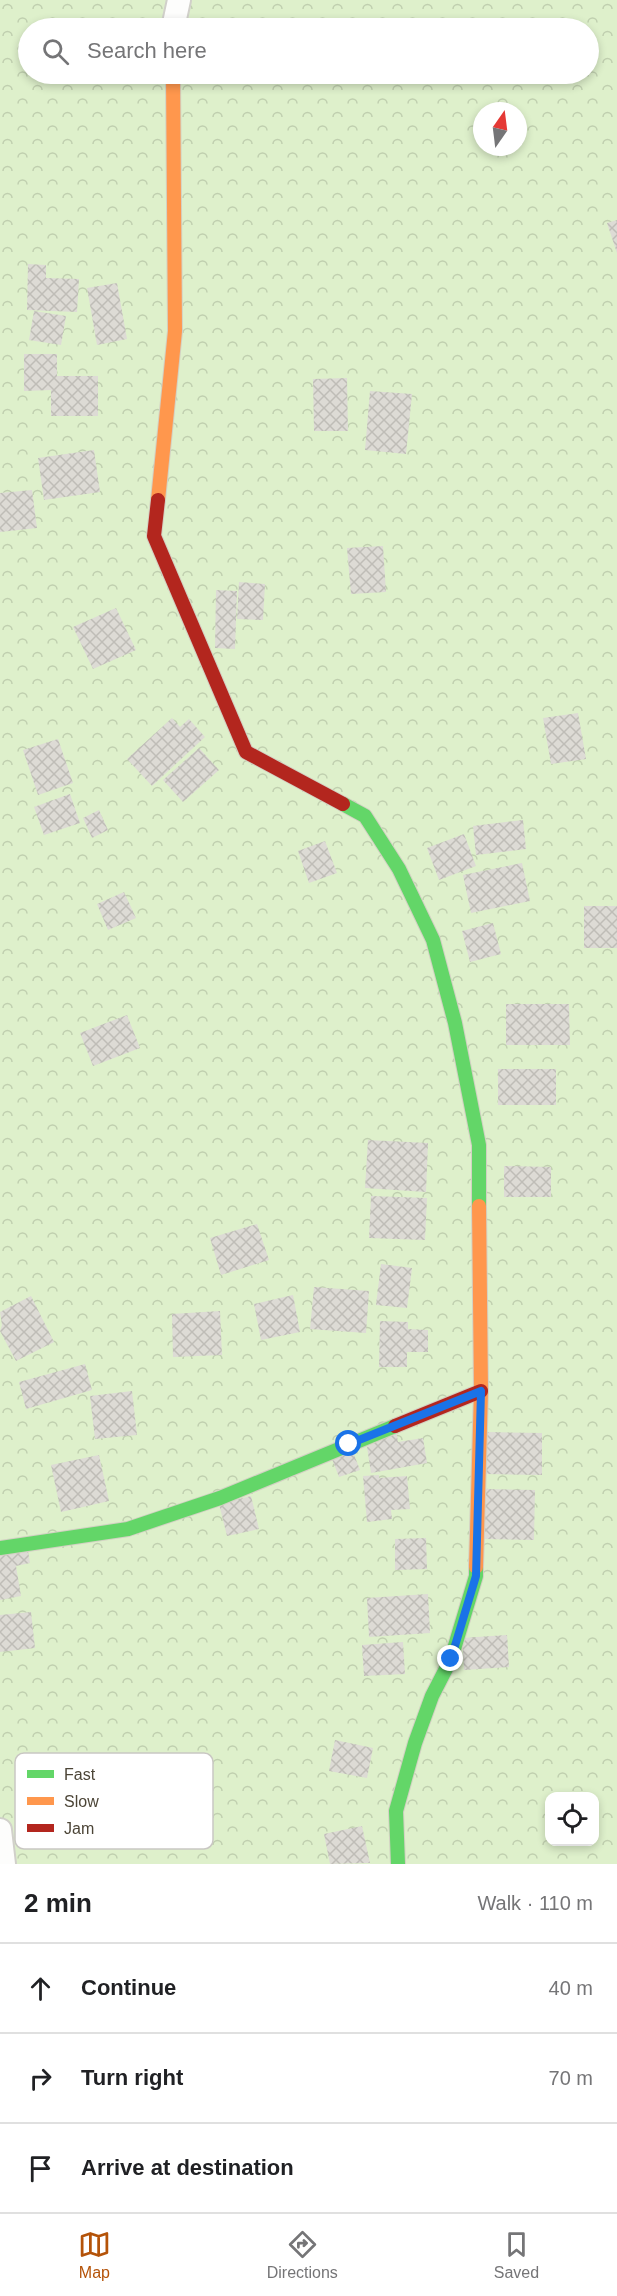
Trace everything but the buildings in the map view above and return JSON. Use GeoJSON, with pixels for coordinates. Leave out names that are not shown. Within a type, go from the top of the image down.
{"type":"FeatureCollection","features":[{"type":"Feature","properties":{"kind":"street"},"geometry":{"type":"LineString","coordinates":[[174,18],[179,0]]}},
{"type":"Feature","properties":{"kind":"street"},"geometry":{"type":"LineString","coordinates":[[173,84],[175,331],[154,536],[246,752],[365,816],[399,869],[433,940],[455,1023],[479,1144],[481,1391],[476,1576],[451,1659],[432,1696],[415,1743],[396,1811],[398,1864]]}},
{"type":"Feature","properties":{"kind":"street"},"geometry":{"type":"LineString","coordinates":[[0,1548],[128,1528],[220,1498],[481,1391]]}},
{"type":"Feature","properties":{"kind":"street"},"geometry":{"type":"LineString","coordinates":[[0,1830],[4,1864]]}},
{"type":"Feature","properties":{"kind":"green space"},"geometry":{"type":"Polygon","coordinates":[[[0,0],[617,0],[617,1864],[0,1864],[0,0]]]}},
{"type":"Feature","properties":{"kind":"traffic: fast"},"geometry":{"type":"LineString","coordinates":[[343,804],[365,816],[399,869],[433,940],[455,1023],[479,1145],[479,1206]]}},
{"type":"Feature","properties":{"kind":"traffic: fast"},"geometry":{"type":"LineString","coordinates":[[0,1548],[128,1529],[220,1498],[395,1426]]}},
{"type":"Feature","properties":{"kind":"traffic: fast"},"geometry":{"type":"LineString","coordinates":[[398,1864],[396,1811],[415,1743],[432,1696],[451,1659],[476,1576],[476,1567]]}},
{"type":"Feature","properties":{"kind":"traffic: slow"},"geometry":{"type":"LineString","coordinates":[[158,500],[175,331],[173,84]]}},
{"type":"Feature","properties":{"kind":"traffic: slow"},"geometry":{"type":"LineString","coordinates":[[476,1567],[481,1391],[479,1206]]}},
{"type":"Feature","properties":{"kind":"traffic: jam"},"geometry":{"type":"LineString","coordinates":[[158,500],[154,536],[246,752],[343,804]]}},
{"type":"Feature","properties":{"kind":"traffic: jam"},"geometry":{"type":"LineString","coordinates":[[395,1426],[481,1391]]}},
{"type":"Feature","properties":{"kind":"route"},"geometry":{"type":"LineString","coordinates":[[349,1444],[481,1391],[476,1576],[451,1659]]}}]}
